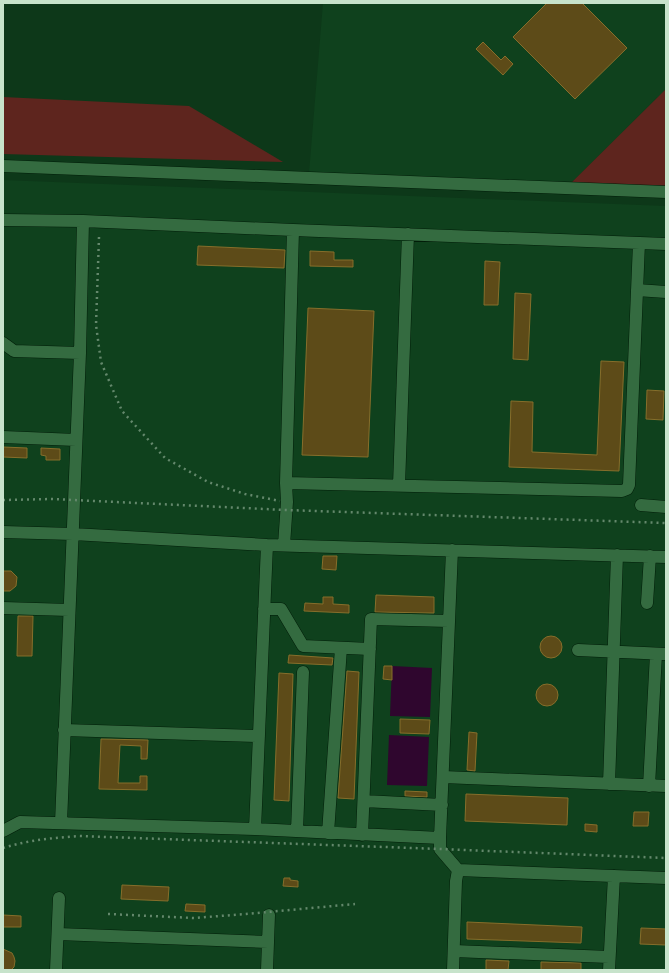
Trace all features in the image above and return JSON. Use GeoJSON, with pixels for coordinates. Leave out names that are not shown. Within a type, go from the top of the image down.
{"type":"FeatureCollection","features":[{"type":"Feature","properties":{"kind":"street"},"geometry":{"type":"LineString","coordinates":[[3,166],[666,192]]}},
{"type":"Feature","properties":{"kind":"street"},"geometry":{"type":"LineString","coordinates":[[3,220],[83,221],[666,244]]}},
{"type":"Feature","properties":{"kind":"street"},"geometry":{"type":"LineString","coordinates":[[61,823],[80,353],[83,221]]}},
{"type":"Feature","properties":{"kind":"street"},"geometry":{"type":"LineString","coordinates":[[284,545],[287,502],[286,483],[293,230]]}},
{"type":"Feature","properties":{"kind":"street"},"geometry":{"type":"LineString","coordinates":[[399,485],[408,234]]}},
{"type":"Feature","properties":{"kind":"street"},"geometry":{"type":"LineString","coordinates":[[286,483],[622,491],[627,489],[629,485],[639,242]]}},
{"type":"Feature","properties":{"kind":"street"},"geometry":{"type":"LineString","coordinates":[[637,290],[666,292]]}},
{"type":"Feature","properties":{"kind":"street"},"geometry":{"type":"LineString","coordinates":[[3,343],[14,351],[80,353]]}},
{"type":"Feature","properties":{"kind":"street"},"geometry":{"type":"LineString","coordinates":[[3,438],[76,440]]}},
{"type":"Feature","properties":{"kind":"street"},"geometry":{"type":"LineString","coordinates":[[641,505],[666,507]]}},
{"type":"Feature","properties":{"kind":"street"},"geometry":{"type":"LineString","coordinates":[[3,532],[73,534],[266,545],[666,557]]}},
{"type":"Feature","properties":{"kind":"street"},"geometry":{"type":"LineString","coordinates":[[255,830],[266,545]]}},
{"type":"Feature","properties":{"kind":"street"},"geometry":{"type":"LineString","coordinates":[[452,550],[440,849],[458,870],[666,878]]}},
{"type":"Feature","properties":{"kind":"street"},"geometry":{"type":"LineString","coordinates":[[609,784],[617,555]]}},
{"type":"Feature","properties":{"kind":"street"},"geometry":{"type":"LineString","coordinates":[[647,603],[650,556]]}},
{"type":"Feature","properties":{"kind":"street"},"geometry":{"type":"LineString","coordinates":[[3,608],[69,610]]}},
{"type":"Feature","properties":{"kind":"street"},"geometry":{"type":"LineString","coordinates":[[264,609],[281,609],[302,646],[370,649]]}},
{"type":"Feature","properties":{"kind":"street"},"geometry":{"type":"LineString","coordinates":[[362,835],[371,619],[449,621]]}},
{"type":"Feature","properties":{"kind":"street"},"geometry":{"type":"LineString","coordinates":[[328,833],[341,648]]}},
{"type":"Feature","properties":{"kind":"street"},"geometry":{"type":"LineString","coordinates":[[578,650],[661,654],[649,786]]}},
{"type":"Feature","properties":{"kind":"street"},"geometry":{"type":"LineString","coordinates":[[297,831],[303,672]]}},
{"type":"Feature","properties":{"kind":"street"},"geometry":{"type":"LineString","coordinates":[[64,730],[259,736]]}},
{"type":"Feature","properties":{"kind":"street"},"geometry":{"type":"LineString","coordinates":[[443,777],[666,786]]}},
{"type":"Feature","properties":{"kind":"street"},"geometry":{"type":"LineString","coordinates":[[364,802],[442,805]]}},
{"type":"Feature","properties":{"kind":"street"},"geometry":{"type":"LineString","coordinates":[[3,821],[297,831],[440,838]]}},
{"type":"Feature","properties":{"kind":"street"},"geometry":{"type":"LineString","coordinates":[[3,831],[20,822]]}},
{"type":"Feature","properties":{"kind":"street"},"geometry":{"type":"LineString","coordinates":[[453,970],[456,881],[458,870]]}},
{"type":"Feature","properties":{"kind":"street"},"geometry":{"type":"LineString","coordinates":[[609,970],[614,876]]}},
{"type":"Feature","properties":{"kind":"street"},"geometry":{"type":"LineString","coordinates":[[56,970],[59,898]]}},
{"type":"Feature","properties":{"kind":"street"},"geometry":{"type":"LineString","coordinates":[[267,970],[269,915]]}},
{"type":"Feature","properties":{"kind":"street"},"geometry":{"type":"LineString","coordinates":[[58,934],[268,942]]}},
{"type":"Feature","properties":{"kind":"street"},"geometry":{"type":"LineString","coordinates":[[454,951],[609,958]]}},
{"type":"Feature","properties":{"kind":"shaded area"},"geometry":{"type":"Polygon","coordinates":[[[323,3],[666,3],[666,89],[571,183],[309,173],[323,3]]]}},
{"type":"Feature","properties":{"kind":"shaded area"},"geometry":{"type":"Polygon","coordinates":[[[666,89],[666,186],[571,183],[666,89]]]}},
{"type":"Feature","properties":{"kind":"shaded area"},"geometry":{"type":"Polygon","coordinates":[[[3,97],[189,106],[283,162],[3,154],[3,97]]]}},
{"type":"Feature","properties":{"kind":"shaded area"},"geometry":{"type":"Polygon","coordinates":[[[3,180],[666,206],[666,970],[3,970],[3,180]]]}},
{"type":"Feature","properties":{"kind":"shaded area"},"geometry":{"type":"Polygon","coordinates":[[[392,666],[432,668],[430,717],[390,716],[392,666]]]}},
{"type":"Feature","properties":{"kind":"shaded area"},"geometry":{"type":"Polygon","coordinates":[[[389,735],[429,737],[427,786],[387,785],[389,735]]]}},
{"type":"Feature","properties":{"kind":"building"},"geometry":{"type":"Polygon","coordinates":[[[547,3],[582,3],[627,48],[575,99],[513,37],[547,3]]]}},
{"type":"Feature","properties":{"kind":"building"},"geometry":{"type":"Polygon","coordinates":[[[483,42],[501,60],[505,56],[513,64],[503,75],[476,49],[483,42]]]}},
{"type":"Feature","properties":{"kind":"building"},"geometry":{"type":"Polygon","coordinates":[[[198,246],[285,250],[284,268],[197,265],[198,246]]]}},
{"type":"Feature","properties":{"kind":"building"},"geometry":{"type":"Polygon","coordinates":[[[310,251],[334,252],[334,260],[353,260],[353,267],[310,266],[310,251]]]}},
{"type":"Feature","properties":{"kind":"building"},"geometry":{"type":"Polygon","coordinates":[[[485,261],[500,262],[498,305],[484,305],[485,261]]]}},
{"type":"Feature","properties":{"kind":"building"},"geometry":{"type":"Polygon","coordinates":[[[515,293],[531,294],[528,360],[513,359],[515,293]]]}},
{"type":"Feature","properties":{"kind":"building"},"geometry":{"type":"Polygon","coordinates":[[[308,308],[374,311],[368,457],[302,455],[308,308]]]}},
{"type":"Feature","properties":{"kind":"building"},"geometry":{"type":"Polygon","coordinates":[[[601,361],[624,362],[619,471],[509,467],[511,401],[533,402],[532,452],[597,455],[601,361]]]}},
{"type":"Feature","properties":{"kind":"building"},"geometry":{"type":"Polygon","coordinates":[[[647,390],[664,391],[663,420],[646,419],[647,390]]]}},
{"type":"Feature","properties":{"kind":"building"},"geometry":{"type":"Polygon","coordinates":[[[3,447],[27,448],[27,458],[3,457],[3,447]]]}},
{"type":"Feature","properties":{"kind":"building"},"geometry":{"type":"Polygon","coordinates":[[[41,448],[60,449],[60,460],[46,460],[46,456],[41,455],[41,448]]]}},
{"type":"Feature","properties":{"kind":"building"},"geometry":{"type":"Polygon","coordinates":[[[323,556],[337,556],[336,570],[322,569],[323,556]]]}},
{"type":"Feature","properties":{"kind":"building"},"geometry":{"type":"Polygon","coordinates":[[[3,571],[11,571],[17,577],[16,586],[10,591],[3,591],[3,571]]]}},
{"type":"Feature","properties":{"kind":"building"},"geometry":{"type":"Polygon","coordinates":[[[376,595],[434,597],[434,613],[375,612],[376,595]]]}},
{"type":"Feature","properties":{"kind":"building"},"geometry":{"type":"Polygon","coordinates":[[[323,597],[333,597],[333,604],[349,605],[349,613],[304,611],[305,603],[323,604],[323,597]]]}},
{"type":"Feature","properties":{"kind":"building"},"geometry":{"type":"Polygon","coordinates":[[[18,616],[33,616],[32,656],[17,656],[18,616]]]}},
{"type":"Feature","properties":{"kind":"building"},"geometry":{"type":"Polygon","coordinates":[[[551,636],[555,637],[561,643],[561,651],[555,657],[551,658],[547,657],[541,651],[540,647],[541,643],[547,637],[551,636]]]}},
{"type":"Feature","properties":{"kind":"building"},"geometry":{"type":"Polygon","coordinates":[[[289,655],[333,658],[332,665],[288,663],[289,655]]]}},
{"type":"Feature","properties":{"kind":"building"},"geometry":{"type":"Polygon","coordinates":[[[384,666],[392,666],[392,680],[383,679],[384,666]]]}},
{"type":"Feature","properties":{"kind":"building"},"geometry":{"type":"Polygon","coordinates":[[[347,671],[359,672],[354,799],[338,798],[347,671]]]}},
{"type":"Feature","properties":{"kind":"building"},"geometry":{"type":"Polygon","coordinates":[[[279,673],[293,674],[289,801],[274,800],[279,673]]]}},
{"type":"Feature","properties":{"kind":"building"},"geometry":{"type":"Polygon","coordinates":[[[547,684],[551,685],[557,691],[557,699],[551,705],[547,706],[543,705],[537,699],[536,695],[537,691],[543,685],[547,684]]]}},
{"type":"Feature","properties":{"kind":"building"},"geometry":{"type":"Polygon","coordinates":[[[400,719],[430,720],[429,734],[400,733],[400,719]]]}},
{"type":"Feature","properties":{"kind":"building"},"geometry":{"type":"Polygon","coordinates":[[[469,732],[477,733],[475,771],[467,770],[469,732]]]}},
{"type":"Feature","properties":{"kind":"building"},"geometry":{"type":"Polygon","coordinates":[[[101,739],[148,740],[147,759],[141,759],[141,746],[120,745],[118,783],[140,783],[140,776],[147,776],[147,790],[99,789],[101,739]]]}},
{"type":"Feature","properties":{"kind":"building"},"geometry":{"type":"Polygon","coordinates":[[[405,791],[427,792],[427,797],[405,796],[405,791]]]}},
{"type":"Feature","properties":{"kind":"building"},"geometry":{"type":"Polygon","coordinates":[[[466,794],[568,798],[567,825],[465,821],[466,794]]]}},
{"type":"Feature","properties":{"kind":"building"},"geometry":{"type":"Polygon","coordinates":[[[634,812],[649,812],[648,826],[633,826],[634,812]]]}},
{"type":"Feature","properties":{"kind":"building"},"geometry":{"type":"Polygon","coordinates":[[[585,824],[597,825],[597,832],[585,831],[585,824]]]}},
{"type":"Feature","properties":{"kind":"building"},"geometry":{"type":"Polygon","coordinates":[[[284,878],[290,878],[290,880],[298,881],[298,887],[283,886],[284,878]]]}},
{"type":"Feature","properties":{"kind":"building"},"geometry":{"type":"Polygon","coordinates":[[[122,885],[169,887],[168,901],[121,899],[122,885]]]}},
{"type":"Feature","properties":{"kind":"building"},"geometry":{"type":"Polygon","coordinates":[[[186,904],[205,905],[205,912],[185,911],[186,904]]]}},
{"type":"Feature","properties":{"kind":"building"},"geometry":{"type":"Polygon","coordinates":[[[3,915],[21,916],[21,927],[3,927],[3,915]]]}},
{"type":"Feature","properties":{"kind":"building"},"geometry":{"type":"Polygon","coordinates":[[[467,922],[582,927],[581,943],[467,939],[467,922]]]}},
{"type":"Feature","properties":{"kind":"building"},"geometry":{"type":"Polygon","coordinates":[[[641,928],[666,929],[666,945],[640,944],[641,928]]]}},
{"type":"Feature","properties":{"kind":"building"},"geometry":{"type":"Polygon","coordinates":[[[3,949],[12,953],[14,957],[14,967],[11,970],[3,970],[3,949]]]}},
{"type":"Feature","properties":{"kind":"building"},"geometry":{"type":"Polygon","coordinates":[[[486,960],[509,961],[508,970],[486,970],[486,960]]]}},
{"type":"Feature","properties":{"kind":"building"},"geometry":{"type":"Polygon","coordinates":[[[541,962],[581,963],[581,970],[541,970],[541,962]]]}},
{"type":"Feature","properties":{"kind":"railway"},"geometry":{"type":"LineString","coordinates":[[99,237],[96,325],[101,362],[122,411],[165,458],[208,482],[245,494],[280,501]]}},
{"type":"Feature","properties":{"kind":"railway"},"geometry":{"type":"LineString","coordinates":[[3,500],[52,499],[286,510],[666,523]]}},
{"type":"Feature","properties":{"kind":"railway"},"geometry":{"type":"LineString","coordinates":[[3,848],[31,841],[79,836],[666,858]]}},
{"type":"Feature","properties":{"kind":"railway"},"geometry":{"type":"LineString","coordinates":[[108,914],[194,918],[355,904]]}}]}
